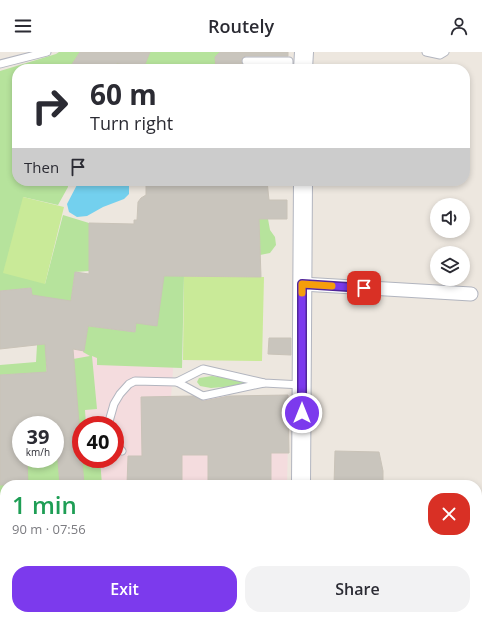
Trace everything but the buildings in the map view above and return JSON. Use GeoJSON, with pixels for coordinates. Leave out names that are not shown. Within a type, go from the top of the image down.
{"type":"FeatureCollection","features":[{"type":"Feature","properties":{"kind":"street"},"geometry":{"type":"LineString","coordinates":[[303,64],[304,52]]}},
{"type":"Feature","properties":{"kind":"street"},"geometry":{"type":"LineString","coordinates":[[301,480],[303,186]]}},
{"type":"Feature","properties":{"kind":"street"},"geometry":{"type":"LineString","coordinates":[[302,284],[471,294]]}},
{"type":"Feature","properties":{"kind":"lane"},"geometry":{"type":"LineString","coordinates":[[0,64],[47,52]]}},
{"type":"Feature","properties":{"kind":"lane"},"geometry":{"type":"LineString","coordinates":[[426,52],[440,55],[445,52]]}},
{"type":"Feature","properties":{"kind":"lane"},"geometry":{"type":"LineString","coordinates":[[246,61],[289,61],[289,64]]}},
{"type":"Feature","properties":{"kind":"lane"},"geometry":{"type":"LineString","coordinates":[[177,382],[203,369],[264,383],[302,385]]}},
{"type":"Feature","properties":{"kind":"lane"},"geometry":{"type":"LineString","coordinates":[[111,416],[114,404],[120,394],[128,384],[135,381],[177,382],[203,396],[264,383]]}},
{"type":"Feature","properties":{"kind":"shaded area"},"geometry":{"type":"Polygon","coordinates":[[[43,348],[174,355],[171,398],[289,395],[287,480],[40,480],[49,468],[64,468],[64,416],[38,416],[43,348]]]}},
{"type":"Feature","properties":{"kind":"green space"},"geometry":{"type":"Polygon","coordinates":[[[59,52],[80,52],[72,64],[23,64],[59,52]]]}},
{"type":"Feature","properties":{"kind":"green space"},"geometry":{"type":"Polygon","coordinates":[[[124,52],[223,52],[215,57],[216,64],[116,64],[124,52]]]}},
{"type":"Feature","properties":{"kind":"green space"},"geometry":{"type":"Polygon","coordinates":[[[12,67],[12,186],[68,186],[58,205],[23,197],[45,284],[63,215],[89,223],[89,271],[75,272],[71,301],[73,359],[46,362],[50,416],[39,416],[37,373],[0,375],[0,365],[36,362],[37,345],[31,288],[0,291],[0,71],[12,67]]]}},
{"type":"Feature","properties":{"kind":"green space"},"geometry":{"type":"Polygon","coordinates":[[[23,197],[64,207],[45,284],[3,273],[23,197]]]}},
{"type":"Feature","properties":{"kind":"green space"},"geometry":{"type":"Polygon","coordinates":[[[259,219],[268,219],[270,230],[275,237],[276,245],[270,253],[260,255],[259,219]]]}},
{"type":"Feature","properties":{"kind":"green space"},"geometry":{"type":"Polygon","coordinates":[[[134,276],[184,276],[182,368],[97,365],[97,358],[92,356],[97,409],[85,410],[85,416],[78,416],[73,359],[90,356],[83,352],[88,326],[135,332],[134,276]]]}},
{"type":"Feature","properties":{"kind":"green space"},"geometry":{"type":"Polygon","coordinates":[[[184,276],[264,277],[262,361],[183,360],[184,276]]]}},
{"type":"Feature","properties":{"kind":"green space"},"geometry":{"type":"Polygon","coordinates":[[[212,376],[246,381],[248,383],[246,385],[211,388],[200,386],[197,382],[199,378],[212,376]]]}},
{"type":"Feature","properties":{"kind":"green space"},"geometry":{"type":"Polygon","coordinates":[[[0,427],[12,445],[12,468],[59,468],[60,480],[0,480],[0,427]]]}},
{"type":"Feature","properties":{"kind":"green space"},"geometry":{"type":"Polygon","coordinates":[[[83,468],[101,468],[102,480],[84,480],[83,468]]]}},
{"type":"Feature","properties":{"kind":"water"},"geometry":{"type":"Polygon","coordinates":[[[76,186],[129,186],[129,194],[124,199],[103,207],[87,216],[77,217],[69,212],[67,204],[76,186]]]}},
{"type":"Feature","properties":{"kind":"slow traffic"},"geometry":{"type":"LineString","coordinates":[[302,293],[302,284],[332,286]]}},
{"type":"Feature","properties":{"kind":"route"},"geometry":{"type":"LineString","coordinates":[[302,413],[302,284],[364,288]]}}]}
